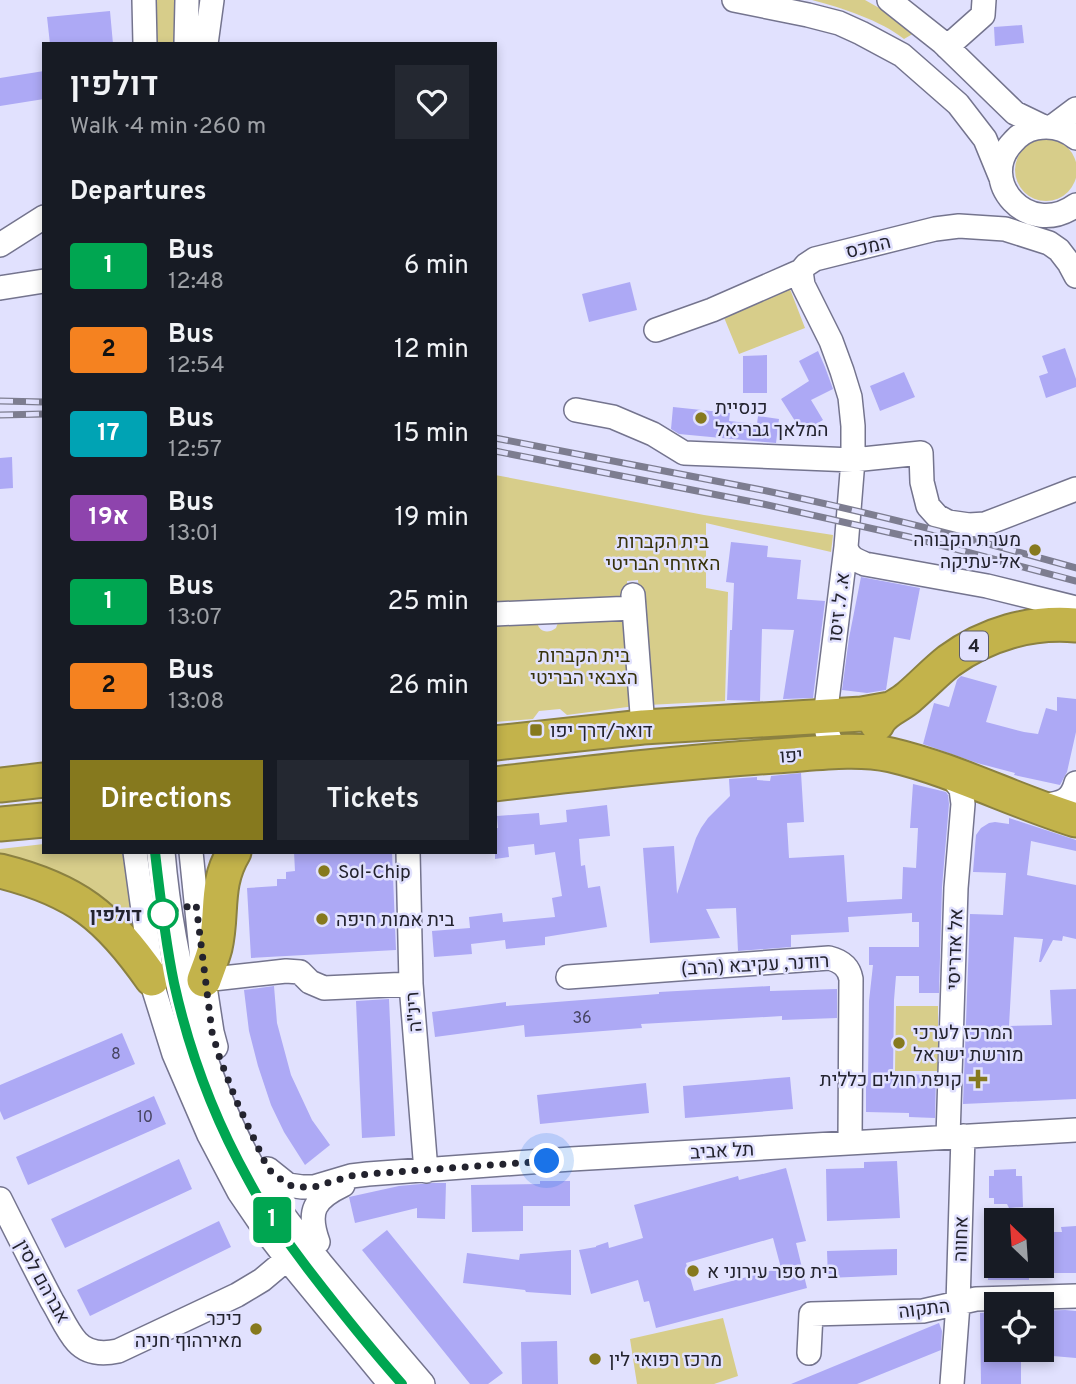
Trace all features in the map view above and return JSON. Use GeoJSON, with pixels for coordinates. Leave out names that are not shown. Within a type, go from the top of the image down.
{"type":"FeatureCollection","features":[{"type":"Feature","properties":{"kind":"highway","name":"4"},"geometry":{"type":"LineString","coordinates":[[890,709],[902,703],[950,661],[988,639],[1009,631],[1036,626],[1076,625]]}},
{"type":"Feature","properties":{"kind":"highway","name":"יפו"},"geometry":{"type":"LineString","coordinates":[[497,743],[643,727],[825,717],[890,709]]}},
{"type":"Feature","properties":{"kind":"highway"},"geometry":{"type":"LineString","coordinates":[[889,754],[876,729],[878,720],[890,709]]}},
{"type":"Feature","properties":{"kind":"highway"},"geometry":{"type":"LineString","coordinates":[[497,759],[623,737],[643,727]]}},
{"type":"Feature","properties":{"kind":"highway","name":"יפו"},"geometry":{"type":"LineString","coordinates":[[497,784],[678,763],[835,752],[889,754],[941,770],[1076,820]]}},
{"type":"Feature","properties":{"kind":"highway"},"geometry":{"type":"LineString","coordinates":[[0,785],[41,780]]}},
{"type":"Feature","properties":{"kind":"highway"},"geometry":{"type":"LineString","coordinates":[[0,824],[42,820]]}},
{"type":"Feature","properties":{"kind":"highway"},"geometry":{"type":"LineString","coordinates":[[204,980],[215,947],[220,889],[233,854]]}},
{"type":"Feature","properties":{"kind":"highway"},"geometry":{"type":"LineString","coordinates":[[0,871],[55,889],[83,904],[117,934],[152,979]]}},
{"type":"Feature","properties":{"kind":"street"},"geometry":{"type":"LineString","coordinates":[[144,0],[145,42]]}},
{"type":"Feature","properties":{"kind":"street"},"geometry":{"type":"LineString","coordinates":[[187,0],[187,42]]}},
{"type":"Feature","properties":{"kind":"street"},"geometry":{"type":"LineString","coordinates":[[734,0],[839,23],[902,55],[958,104],[985,139],[1005,191],[1014,203],[1025,212],[1076,221]]}},
{"type":"Feature","properties":{"kind":"street"},"geometry":{"type":"LineString","coordinates":[[889,0],[945,44]]}},
{"type":"Feature","properties":{"kind":"street"},"geometry":{"type":"LineString","coordinates":[[900,0],[1015,113],[1048,127],[1063,130],[1076,138]]}},
{"type":"Feature","properties":{"kind":"street"},"geometry":{"type":"LineString","coordinates":[[912,0],[936,28],[945,44]]}},
{"type":"Feature","properties":{"kind":"street"},"geometry":{"type":"LineString","coordinates":[[945,44],[984,15],[984,0]]}},
{"type":"Feature","properties":{"kind":"street"},"geometry":{"type":"LineString","coordinates":[[206,42],[213,3]]}},
{"type":"Feature","properties":{"kind":"street"},"geometry":{"type":"LineString","coordinates":[[1001,178],[1003,158],[1009,145],[1031,129],[1048,127],[1076,109]]}},
{"type":"Feature","properties":{"kind":"street"},"geometry":{"type":"LineString","coordinates":[[1039,216],[1053,216],[1076,205]]}},
{"type":"Feature","properties":{"kind":"street"},"geometry":{"type":"LineString","coordinates":[[0,245],[42,218]]}},
{"type":"Feature","properties":{"kind":"street","name":"המכס"},"geometry":{"type":"LineString","coordinates":[[656,330],[712,310],[801,271],[815,259],[936,229],[959,226],[1005,229],[1049,243],[1064,256],[1076,276]]}},
{"type":"Feature","properties":{"kind":"street","name":"א. ל. זיסו"},"geometry":{"type":"LineString","coordinates":[[801,271],[803,285],[831,341],[850,397],[853,426],[846,547],[825,717],[825,726],[835,752]]}},
{"type":"Feature","properties":{"kind":"street"},"geometry":{"type":"LineString","coordinates":[[0,288],[42,281]]}},
{"type":"Feature","properties":{"kind":"street"},"geometry":{"type":"LineString","coordinates":[[576,410],[612,417],[653,434],[684,453],[853,460],[921,453],[922,482],[928,506],[937,516],[948,522],[985,524],[1076,489]]}},
{"type":"Feature","properties":{"kind":"street"},"geometry":{"type":"LineString","coordinates":[[846,547],[853,559],[865,564],[988,586],[1076,608]]}},
{"type":"Feature","properties":{"kind":"street"},"geometry":{"type":"LineString","coordinates":[[842,577],[853,567],[865,564]]}},
{"type":"Feature","properties":{"kind":"street"},"geometry":{"type":"LineString","coordinates":[[497,614],[633,601],[643,727]]}},
{"type":"Feature","properties":{"kind":"street","name":"אל אדריסי"},"geometry":{"type":"LineString","coordinates":[[941,770],[958,784],[963,804],[956,888],[955,1136]]}},
{"type":"Feature","properties":{"kind":"street"},"geometry":{"type":"LineString","coordinates":[[1037,807],[1068,799],[1076,783]]}},
{"type":"Feature","properties":{"kind":"street"},"geometry":{"type":"LineString","coordinates":[[135,854],[152,979],[174,1054],[209,1135],[239,1192],[287,1259],[390,1384]]}},
{"type":"Feature","properties":{"kind":"street"},"geometry":{"type":"LineString","coordinates":[[155,854],[174,984],[206,1086],[229,1143],[248,1181],[276,1226],[328,1295],[402,1384]]}},
{"type":"Feature","properties":{"kind":"street"},"geometry":{"type":"LineString","coordinates":[[163,854],[185,993],[218,1092],[240,1139],[262,1183],[286,1219],[423,1384]]}},
{"type":"Feature","properties":{"kind":"street"},"geometry":{"type":"LineString","coordinates":[[191,854],[212,1032],[248,1128],[268,1169],[318,1242],[435,1384]]}},
{"type":"Feature","properties":{"kind":"street","name":"רינ\"ה"},"geometry":{"type":"LineString","coordinates":[[408,854],[411,984],[426,1171]]}},
{"type":"Feature","properties":{"kind":"street","name":"רודנר, עקיבא (הרב)"},"geometry":{"type":"LineString","coordinates":[[568,977],[829,958],[839,961],[850,972],[851,979],[850,1142]]}},
{"type":"Feature","properties":{"kind":"street"},"geometry":{"type":"LineString","coordinates":[[204,980],[286,971],[300,972],[317,987],[324,988],[411,984]]}},
{"type":"Feature","properties":{"kind":"street","name":"תל אביב"},"geometry":{"type":"LineString","coordinates":[[268,1169],[288,1185],[314,1187],[368,1174],[571,1159],[1076,1130]]}},
{"type":"Feature","properties":{"kind":"street","name":"אחווה"},"geometry":{"type":"LineString","coordinates":[[951,1384],[958,1304],[955,1136]]}},
{"type":"Feature","properties":{"kind":"street","name":"תל אביב"},"geometry":{"type":"LineString","coordinates":[[318,1242],[313,1219],[316,1205],[321,1198],[368,1174]]}},
{"type":"Feature","properties":{"kind":"street","name":"אברהם לסין"},"geometry":{"type":"LineString","coordinates":[[0,1199],[67,1326],[78,1343],[97,1353],[118,1351],[237,1295],[262,1280],[287,1259]]}},
{"type":"Feature","properties":{"kind":"street","name":"התקוה"},"geometry":{"type":"LineString","coordinates":[[809,1353],[811,1314],[923,1311],[976,1299],[1076,1296]]}},
{"type":"Feature","properties":{"kind":"green space"},"geometry":{"type":"Polygon","coordinates":[[[152,0],[180,0],[181,42],[155,42],[152,0]]]}},
{"type":"Feature","properties":{"kind":"green space"},"geometry":{"type":"Polygon","coordinates":[[[812,0],[865,0],[916,32],[904,39],[873,21],[812,0]]]}},
{"type":"Feature","properties":{"kind":"green space"},"geometry":{"type":"Polygon","coordinates":[[[1046,139],[1058,141],[1068,148],[1075,158],[1075,182],[1068,192],[1058,199],[1046,201],[1034,199],[1024,192],[1017,182],[1015,170],[1017,158],[1024,148],[1034,141],[1046,139]]]}},
{"type":"Feature","properties":{"kind":"green space"},"geometry":{"type":"Polygon","coordinates":[[[790,289],[805,328],[739,354],[723,315],[790,289]]]}},
{"type":"Feature","properties":{"kind":"green space","name":"בית הקברות האזרחי הבריטי"},"geometry":{"type":"Polygon","coordinates":[[[497,475],[704,515],[833,535],[831,552],[706,523],[706,588],[728,592],[725,701],[648,705],[638,580],[627,581],[628,603],[497,609],[497,475]]]}},
{"type":"Feature","properties":{"kind":"green space","name":"בית הקברות הצבאי הבריטי"},"geometry":{"type":"Polygon","coordinates":[[[629,617],[635,706],[567,715],[560,709],[539,711],[533,719],[497,722],[497,623],[537,621],[539,627],[546,631],[556,628],[559,620],[629,617]]]}},
{"type":"Feature","properties":{"kind":"green space"},"geometry":{"type":"Polygon","coordinates":[[[42,844],[42,854],[122,854],[138,937],[96,896],[73,879],[0,858],[0,849],[42,844]]]}},
{"type":"Feature","properties":{"kind":"green space"},"geometry":{"type":"Polygon","coordinates":[[[896,1006],[938,1006],[938,1071],[895,1071],[896,1006]]]}},
{"type":"Feature","properties":{"kind":"green space"},"geometry":{"type":"Polygon","coordinates":[[[723,1318],[738,1376],[714,1384],[637,1384],[630,1339],[723,1318]]]}},
{"type":"Feature","properties":{"kind":"building"},"geometry":{"type":"Polygon","coordinates":[[[110,11],[113,42],[50,42],[47,17],[110,11]]]}},
{"type":"Feature","properties":{"kind":"building"},"geometry":{"type":"Polygon","coordinates":[[[1022,25],[1024,43],[995,46],[994,27],[1022,25]]]}},
{"type":"Feature","properties":{"kind":"building"},"geometry":{"type":"Polygon","coordinates":[[[42,71],[42,99],[0,106],[0,78],[42,71]]]}},
{"type":"Feature","properties":{"kind":"building"},"geometry":{"type":"Polygon","coordinates":[[[630,282],[637,310],[589,322],[582,294],[630,282]]]}},
{"type":"Feature","properties":{"kind":"building"},"geometry":{"type":"Polygon","coordinates":[[[1065,348],[1076,379],[1076,387],[1046,398],[1039,376],[1048,373],[1042,356],[1065,348]]]}},
{"type":"Feature","properties":{"kind":"building"},"geometry":{"type":"Polygon","coordinates":[[[818,351],[833,389],[811,400],[823,420],[802,432],[781,399],[809,381],[799,361],[818,351]]]}},
{"type":"Feature","properties":{"kind":"building"},"geometry":{"type":"Polygon","coordinates":[[[767,355],[767,393],[743,393],[743,356],[767,355]]]}},
{"type":"Feature","properties":{"kind":"building"},"geometry":{"type":"Polygon","coordinates":[[[904,372],[915,397],[880,411],[870,386],[904,372]]]}},
{"type":"Feature","properties":{"kind":"building"},"geometry":{"type":"Polygon","coordinates":[[[673,407],[730,413],[729,421],[757,424],[758,416],[779,419],[776,443],[679,434],[671,429],[673,407]]]}},
{"type":"Feature","properties":{"kind":"building"},"geometry":{"type":"Polygon","coordinates":[[[12,457],[13,488],[0,489],[0,458],[12,457]]]}},
{"type":"Feature","properties":{"kind":"building"},"geometry":{"type":"Polygon","coordinates":[[[731,542],[768,546],[767,557],[801,560],[797,599],[825,601],[813,698],[783,699],[794,630],[762,629],[760,701],[727,700],[734,583],[726,582],[731,542]]]}},
{"type":"Feature","properties":{"kind":"building"},"geometry":{"type":"Polygon","coordinates":[[[861,577],[920,588],[910,640],[894,637],[886,690],[867,693],[842,690],[861,577]]]}},
{"type":"Feature","properties":{"kind":"building"},"geometry":{"type":"Polygon","coordinates":[[[961,676],[997,686],[986,722],[1024,732],[1038,734],[1046,708],[1057,711],[1057,697],[1076,699],[1076,732],[1067,772],[1060,785],[1014,775],[1015,773],[923,744],[934,703],[949,707],[957,680],[961,676]]]}},
{"type":"Feature","properties":{"kind":"building"},"geometry":{"type":"Polygon","coordinates":[[[801,773],[804,822],[787,823],[789,858],[844,855],[847,902],[902,899],[903,867],[916,868],[918,828],[910,828],[913,784],[946,792],[948,795],[939,993],[919,993],[919,976],[896,976],[894,1000],[893,1074],[936,1075],[935,1118],[909,1117],[909,1113],[866,1112],[869,1001],[873,965],[869,965],[869,947],[919,947],[919,922],[912,922],[912,913],[848,917],[849,932],[791,935],[791,947],[738,951],[736,908],[706,909],[720,938],[650,943],[643,848],[674,846],[677,894],[701,828],[730,796],[729,779],[757,777],[757,780],[770,781],[771,776],[801,773]]]}},
{"type":"Feature","properties":{"kind":"building"},"geometry":{"type":"Polygon","coordinates":[[[607,805],[610,836],[579,839],[581,866],[585,865],[588,888],[600,886],[607,927],[545,937],[545,945],[506,949],[505,940],[471,944],[472,954],[434,957],[432,931],[470,928],[469,917],[502,913],[503,922],[555,917],[552,898],[562,896],[555,852],[535,855],[534,844],[508,847],[509,857],[495,859],[497,816],[539,813],[540,825],[567,822],[566,810],[607,805]]]}},
{"type":"Feature","properties":{"kind":"building"},"geometry":{"type":"Polygon","coordinates":[[[1009,818],[1076,840],[1076,851],[1031,841],[1027,875],[1076,885],[1076,939],[1063,936],[1062,941],[1053,940],[1039,962],[1043,939],[1014,937],[1009,1026],[1052,1025],[1050,990],[1076,989],[1076,1099],[963,1104],[970,914],[1003,915],[1006,873],[973,872],[976,835],[989,823],[1009,824],[1009,818]]]}},
{"type":"Feature","properties":{"kind":"building","name":"בית אמות חיפה"},"geometry":{"type":"Polygon","coordinates":[[[294,854],[392,854],[396,950],[251,958],[247,888],[277,886],[277,879],[286,879],[286,872],[295,871],[294,854]]]}},
{"type":"Feature","properties":{"kind":"building"},"geometry":{"type":"Polygon","coordinates":[[[274,986],[277,1023],[291,1075],[312,1120],[330,1145],[305,1165],[271,1105],[249,1031],[244,990],[274,986]]]}},
{"type":"Feature","properties":{"kind":"building"},"geometry":{"type":"Polygon","coordinates":[[[770,986],[770,991],[837,989],[837,1018],[782,1020],[782,1016],[641,1024],[642,1028],[525,1037],[524,1025],[435,1037],[432,1012],[506,1002],[506,1006],[659,992],[770,986]]]}},
{"type":"Feature","properties":{"kind":"building"},"geometry":{"type":"Polygon","coordinates":[[[389,999],[395,1136],[362,1138],[356,1001],[389,999]]]}},
{"type":"Feature","properties":{"kind":"building"},"geometry":{"type":"Polygon","coordinates":[[[122,1033],[135,1064],[4,1120],[0,1111],[0,1085],[122,1033]]]}},
{"type":"Feature","properties":{"kind":"building"},"geometry":{"type":"Polygon","coordinates":[[[790,1077],[793,1109],[685,1118],[683,1086],[790,1077]]]}},
{"type":"Feature","properties":{"kind":"building"},"geometry":{"type":"Polygon","coordinates":[[[646,1083],[649,1113],[540,1124],[537,1095],[646,1083]]]}},
{"type":"Feature","properties":{"kind":"building"},"geometry":{"type":"Polygon","coordinates":[[[154,1096],[166,1124],[28,1185],[16,1157],[154,1096]]]}},
{"type":"Feature","properties":{"kind":"building"},"geometry":{"type":"Polygon","coordinates":[[[179,1159],[192,1189],[65,1248],[51,1219],[179,1159]]]}},
{"type":"Feature","properties":{"kind":"building"},"geometry":{"type":"Polygon","coordinates":[[[897,1161],[900,1218],[827,1221],[826,1169],[864,1168],[864,1162],[897,1161]]]}},
{"type":"Feature","properties":{"kind":"building"},"geometry":{"type":"Polygon","coordinates":[[[786,1168],[806,1241],[796,1243],[807,1288],[656,1328],[649,1301],[644,1302],[638,1280],[591,1294],[579,1250],[608,1242],[609,1248],[643,1238],[634,1205],[738,1176],[739,1180],[786,1168]],[[773,1238],[686,1263],[694,1291],[781,1268],[773,1238]]]}},
{"type":"Feature","properties":{"kind":"building"},"geometry":{"type":"Polygon","coordinates":[[[1016,1169],[1016,1176],[1022,1176],[1023,1207],[1009,1208],[1007,1204],[994,1204],[994,1198],[989,1198],[989,1176],[994,1176],[994,1170],[1016,1169]]]}},
{"type":"Feature","properties":{"kind":"building"},"geometry":{"type":"Polygon","coordinates":[[[540,1181],[570,1181],[570,1206],[523,1206],[523,1231],[472,1232],[471,1185],[540,1184],[540,1181]]]}},
{"type":"Feature","properties":{"kind":"building"},"geometry":{"type":"Polygon","coordinates":[[[446,1183],[445,1219],[417,1218],[417,1208],[355,1223],[349,1197],[399,1186],[446,1183]]]}},
{"type":"Feature","properties":{"kind":"building"},"geometry":{"type":"Polygon","coordinates":[[[219,1221],[231,1247],[90,1316],[77,1290],[219,1221]]]}},
{"type":"Feature","properties":{"kind":"building"},"geometry":{"type":"Polygon","coordinates":[[[1076,1226],[1076,1273],[1054,1273],[1054,1232],[1062,1232],[1061,1227],[1076,1226]]]}},
{"type":"Feature","properties":{"kind":"building"},"geometry":{"type":"Polygon","coordinates":[[[387,1230],[503,1373],[488,1384],[470,1384],[362,1250],[387,1230]]]}},
{"type":"Feature","properties":{"kind":"building"},"geometry":{"type":"Polygon","coordinates":[[[897,1249],[897,1275],[828,1278],[827,1251],[897,1249]]]}},
{"type":"Feature","properties":{"kind":"building"},"geometry":{"type":"Polygon","coordinates":[[[571,1250],[571,1295],[463,1283],[467,1253],[519,1260],[520,1254],[571,1250]]]}},
{"type":"Feature","properties":{"kind":"building"},"geometry":{"type":"Polygon","coordinates":[[[988,1278],[1029,1278],[1029,1280],[988,1278]]]}},
{"type":"Feature","properties":{"kind":"building"},"geometry":{"type":"Polygon","coordinates":[[[1054,1310],[1076,1311],[1076,1358],[1054,1356],[1054,1310]]]}},
{"type":"Feature","properties":{"kind":"building"},"geometry":{"type":"Polygon","coordinates":[[[980,1313],[984,1313],[984,1362],[1021,1362],[1021,1384],[981,1384],[980,1313]]]}},
{"type":"Feature","properties":{"kind":"building"},"geometry":{"type":"Polygon","coordinates":[[[939,1323],[942,1331],[941,1350],[857,1384],[791,1384],[939,1323]]]}},
{"type":"Feature","properties":{"kind":"building"},"geometry":{"type":"Polygon","coordinates":[[[557,1341],[558,1384],[522,1384],[521,1342],[557,1341]]]}},
{"type":"Feature","properties":{"kind":"railway"},"geometry":{"type":"LineString","coordinates":[[0,401],[42,402]]}},
{"type":"Feature","properties":{"kind":"railway"},"geometry":{"type":"LineString","coordinates":[[0,415],[42,414]]}},
{"type":"Feature","properties":{"kind":"railway"},"geometry":{"type":"LineString","coordinates":[[497,438],[806,499],[1076,568]]}},
{"type":"Feature","properties":{"kind":"railway"},"geometry":{"type":"LineString","coordinates":[[497,451],[763,504],[914,538],[1076,581]]}},
{"type":"Feature","properties":{"kind":"bus line","name":"1"},"geometry":{"type":"LineString","coordinates":[[155,854],[174,984],[206,1086],[229,1143],[248,1181],[276,1226],[328,1295],[402,1384]]}},
{"type":"Feature","properties":{"kind":"place","name":"כנסיית המלאך גבריאל"},"geometry":{"type":"Point","coordinates":[701,418]}},
{"type":"Feature","properties":{"kind":"place","name":"מערת הקבורה אל-עתיקה"},"geometry":{"type":"Point","coordinates":[1035,550]}},
{"type":"Feature","properties":{"kind":"place","name":"דואר/דרך יפו"},"geometry":{"type":"Point","coordinates":[536,730]}},
{"type":"Feature","properties":{"kind":"place","name":"Sol-Chip"},"geometry":{"type":"Point","coordinates":[324,871]}},
{"type":"Feature","properties":{"kind":"place","name":"דולפין"},"geometry":{"type":"Point","coordinates":[163,914]}},
{"type":"Feature","properties":{"kind":"place","name":"בית אמות חיפה"},"geometry":{"type":"Point","coordinates":[322,919]}},
{"type":"Feature","properties":{"kind":"place","name":"המרכז לערכי מורשת ישראל"},"geometry":{"type":"Point","coordinates":[899,1043]}},
{"type":"Feature","properties":{"kind":"place","name":"קופת חולים כללית"},"geometry":{"type":"Point","coordinates":[978,1079]}},
{"type":"Feature","properties":{"kind":"place","name":"בית ספר עירוני א"},"geometry":{"type":"Point","coordinates":[693,1271]}},
{"type":"Feature","properties":{"kind":"place","name":"כיכר מאירהוף חניה"},"geometry":{"type":"Point","coordinates":[256,1329]}},
{"type":"Feature","properties":{"kind":"place","name":"מרכז רפואי לין"},"geometry":{"type":"Point","coordinates":[595,1359]}},
{"type":"Feature","properties":{"kind":"route"},"geometry":{"type":"LineString","coordinates":[[163,914],[196,904],[212,1032],[220,1059],[268,1169],[288,1185],[314,1187],[368,1174],[547,1161]]}}]}
